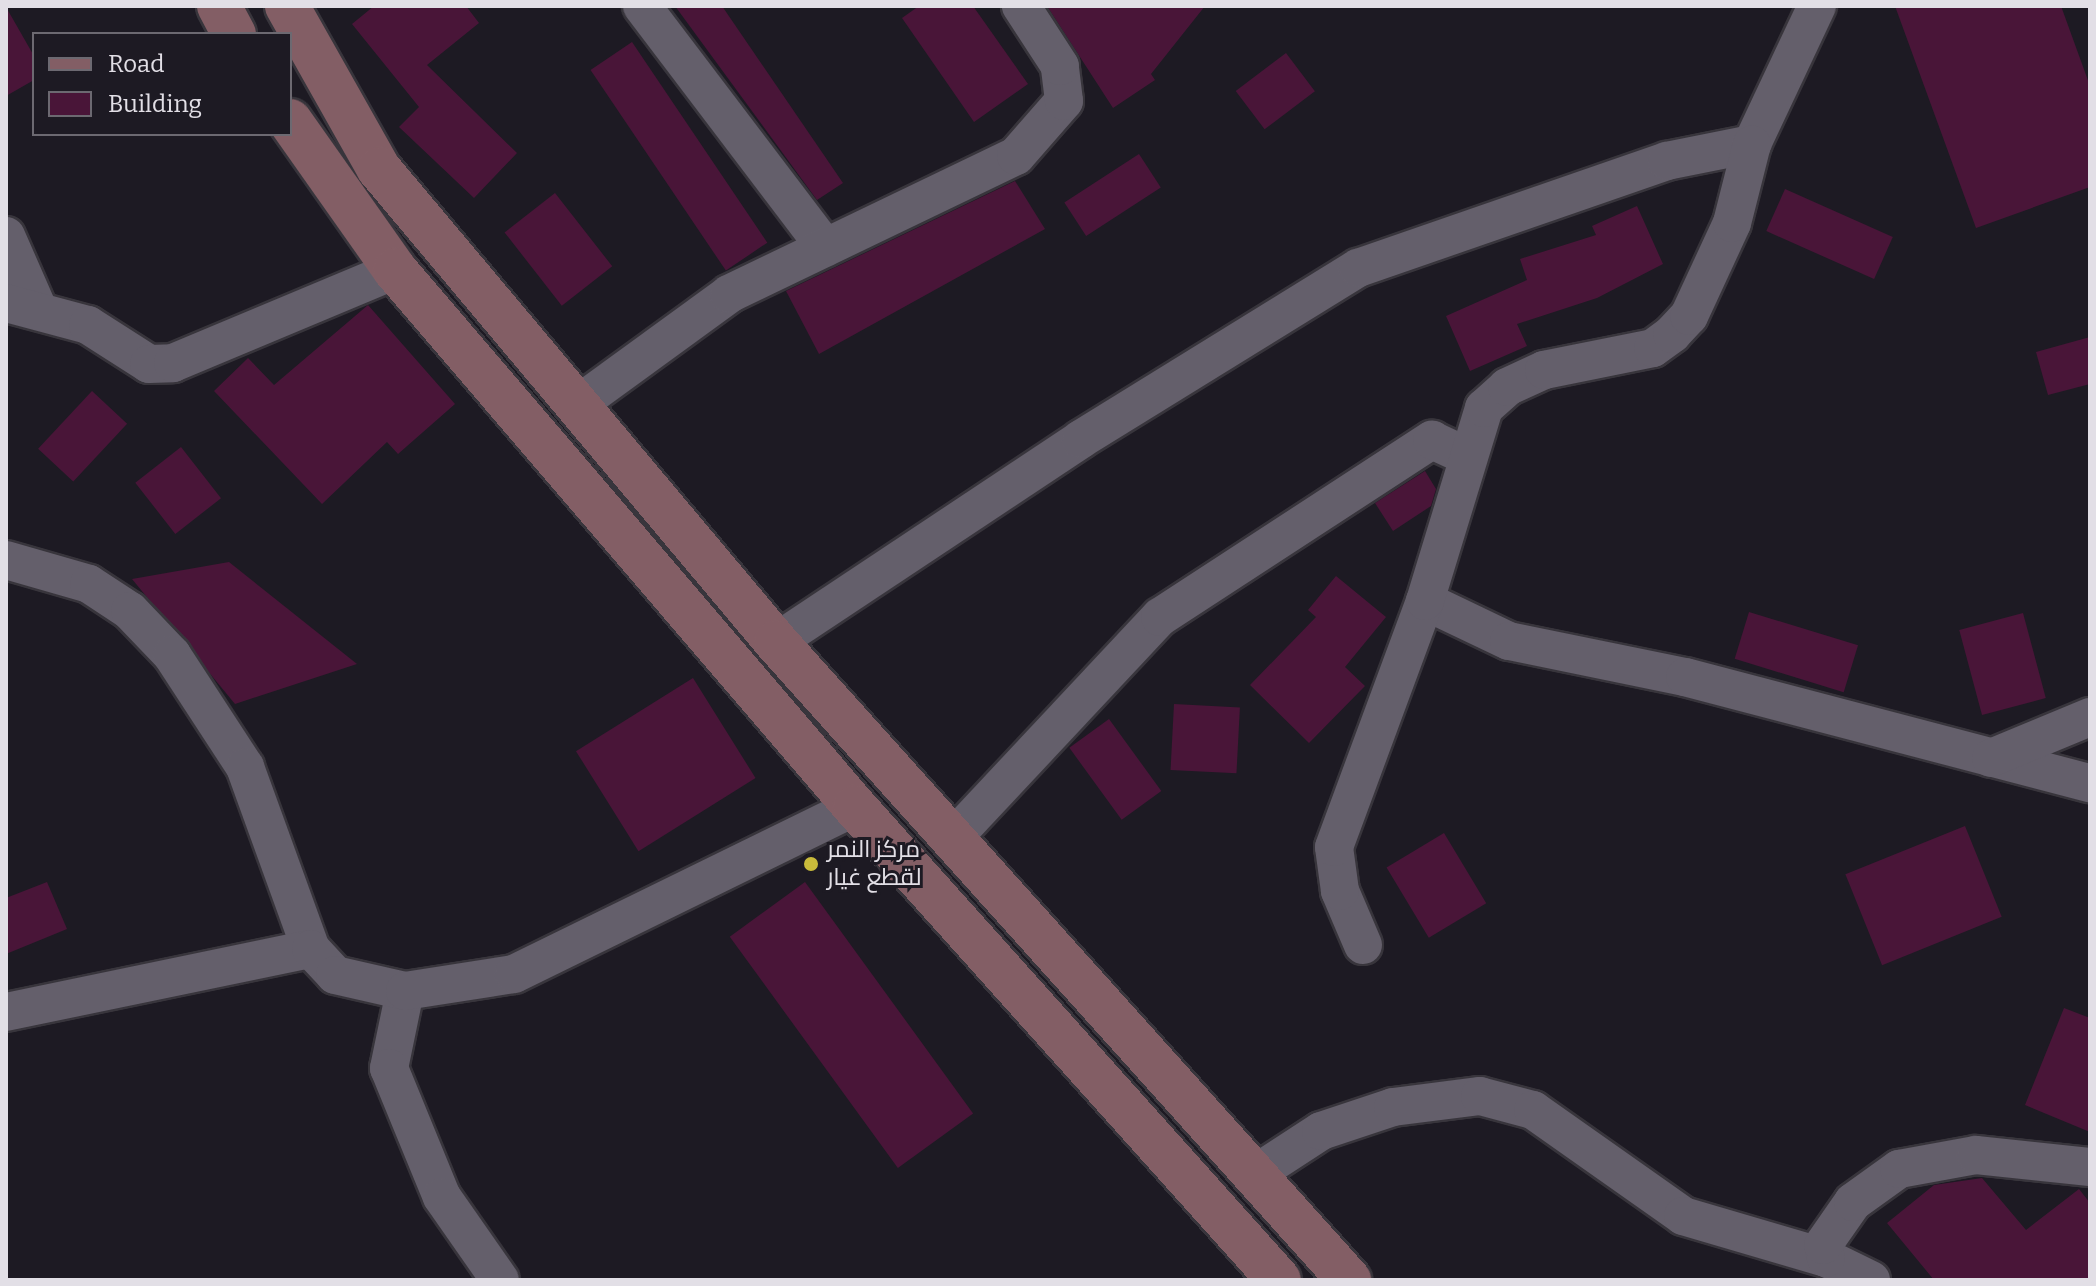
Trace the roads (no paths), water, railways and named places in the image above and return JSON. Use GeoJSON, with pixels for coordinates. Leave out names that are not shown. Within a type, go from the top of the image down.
{"type":"FeatureCollection","features":[{"type":"Feature","properties":{"kind":"street"},"geometry":{"type":"LineString","coordinates":[[219,6],[233,32]]}},
{"type":"Feature","properties":{"kind":"street"},"geometry":{"type":"LineString","coordinates":[[287,6],[379,169],[776,642],[1020,912],[1252,1176],[1349,1280]]}},
{"type":"Feature","properties":{"kind":"street"},"geometry":{"type":"LineString","coordinates":[[642,6],[825,247]]}},
{"type":"Feature","properties":{"kind":"street"},"geometry":{"type":"LineString","coordinates":[[577,405],[729,294],[1016,156],[1064,101],[1060,66],[1021,6]]}},
{"type":"Feature","properties":{"kind":"street"},"geometry":{"type":"LineString","coordinates":[[1363,945],[1340,891],[1334,847],[1425,601],[1484,408],[1507,387],[1544,370],[1653,348],[1689,316],[1732,223],[1752,144],[1817,6]]}},
{"type":"Feature","properties":{"kind":"street"},"geometry":{"type":"LineString","coordinates":[[292,124],[395,270],[855,807],[1279,1280]]}},
{"type":"Feature","properties":{"kind":"street"},"geometry":{"type":"LineString","coordinates":[[776,642],[1067,447],[1358,268],[1667,161],[1752,144]]}},
{"type":"Feature","properties":{"kind":"street"},"geometry":{"type":"LineString","coordinates":[[6,236],[23,307],[88,325],[149,364],[173,363],[395,270]]}},
{"type":"Feature","properties":{"kind":"street"},"geometry":{"type":"LineString","coordinates":[[953,838],[1160,617],[1432,440],[1468,457]]}},
{"type":"Feature","properties":{"kind":"street"},"geometry":{"type":"LineString","coordinates":[[6,560],[89,584],[130,611],[172,655],[245,767],[311,949],[335,975],[405,991],[514,974],[855,807]]}},
{"type":"Feature","properties":{"kind":"street"},"geometry":{"type":"LineString","coordinates":[[1425,601],[1509,641],[1685,677],[2090,783]]}},
{"type":"Feature","properties":{"kind":"street"},"geometry":{"type":"LineString","coordinates":[[1991,758],[2090,717]]}},
{"type":"Feature","properties":{"kind":"street"},"geometry":{"type":"LineString","coordinates":[[979,948],[1020,912]]}},
{"type":"Feature","properties":{"kind":"street"},"geometry":{"type":"LineString","coordinates":[[6,1012],[311,949]]}},
{"type":"Feature","properties":{"kind":"street"},"geometry":{"type":"LineString","coordinates":[[405,991],[389,1068],[442,1197],[500,1280]]}},
{"type":"Feature","properties":{"kind":"street"},"geometry":{"type":"LineString","coordinates":[[1252,1176],[1321,1131],[1393,1107],[1480,1096],[1533,1110],[1683,1216],[1826,1258],[1871,1280]]}},
{"type":"Feature","properties":{"kind":"street"},"geometry":{"type":"LineString","coordinates":[[1826,1258],[1830,1232],[1853,1202],[1899,1169],[1976,1155],[2090,1167]]}},
{"type":"Feature","properties":{"kind":"place","name":"مركز النمر لقطع غيار"},"geometry":{"type":"Point","coordinates":[811,864]}}]}
